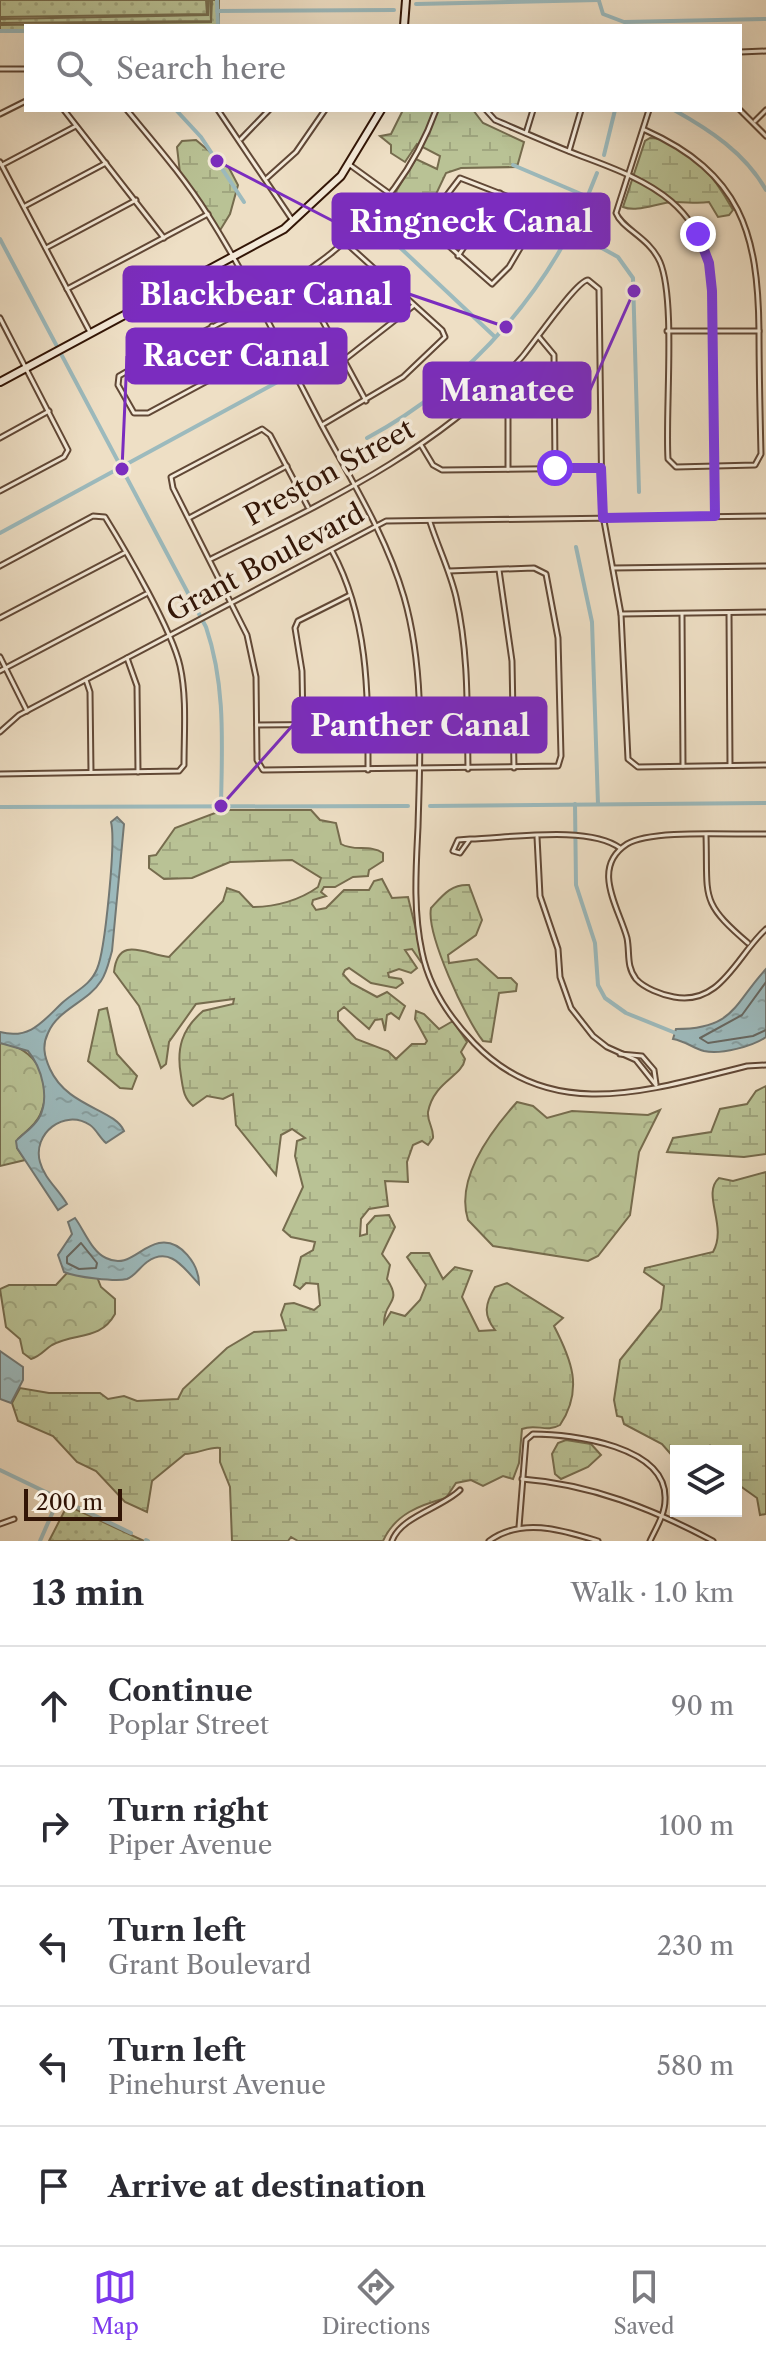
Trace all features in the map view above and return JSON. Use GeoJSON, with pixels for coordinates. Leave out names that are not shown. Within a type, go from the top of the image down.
{"type":"FeatureCollection","features":[{"type":"Feature","properties":{"kind":"street"},"geometry":{"type":"LineString","coordinates":[[404,24],[406,0]]}},
{"type":"Feature","properties":{"kind":"street"},"geometry":{"type":"LineString","coordinates":[[742,52],[766,51]]}},
{"type":"Feature","properties":{"kind":"street"},"geometry":{"type":"LineString","coordinates":[[0,69],[24,69]]}},
{"type":"Feature","properties":{"kind":"street"},"geometry":{"type":"LineString","coordinates":[[0,114],[24,102]]}},
{"type":"Feature","properties":{"kind":"street"},"geometry":{"type":"LineString","coordinates":[[754,123],[766,110]]}},
{"type":"Feature","properties":{"kind":"street"},"geometry":{"type":"LineString","coordinates":[[66,112],[164,238]]}},
{"type":"Feature","properties":{"kind":"street"},"geometry":{"type":"LineString","coordinates":[[129,112],[208,214],[376,526],[399,582],[413,636],[418,769],[417,927],[430,978],[453,1020],[482,1051],[537,1084],[586,1095],[622,1095],[747,1066],[766,1065]]}},
{"type":"Feature","properties":{"kind":"street"},"geometry":{"type":"LineString","coordinates":[[220,112],[241,139],[293,222]]}},
{"type":"Feature","properties":{"kind":"street"},"geometry":{"type":"LineString","coordinates":[[241,139],[267,112]]}},
{"type":"Feature","properties":{"kind":"street"},"geometry":{"type":"LineString","coordinates":[[267,178],[296,152],[324,112]]}},
{"type":"Feature","properties":{"kind":"street"},"geometry":{"type":"LineString","coordinates":[[0,382],[65,350],[293,222],[318,201],[350,165],[380,112]]}},
{"type":"Feature","properties":{"kind":"street"},"geometry":{"type":"LineString","coordinates":[[212,326],[230,364],[219,375],[139,415],[132,410],[118,380],[126,372],[212,326],[300,279],[346,243],[390,194],[420,145],[435,112]]}},
{"type":"Feature","properties":{"kind":"street"},"geometry":{"type":"LineString","coordinates":[[486,112],[526,133],[631,175],[670,199],[698,234],[710,268],[715,516]]}},
{"type":"Feature","properties":{"kind":"street"},"geometry":{"type":"LineString","coordinates":[[526,133],[532,112]]}},
{"type":"Feature","properties":{"kind":"street"},"geometry":{"type":"LineString","coordinates":[[569,151],[580,112]]}},
{"type":"Feature","properties":{"kind":"street"},"geometry":{"type":"LineString","coordinates":[[645,130],[701,164],[738,211],[756,261],[758,463],[714,467],[676,467],[669,463],[665,281],[659,261],[647,241],[616,217],[649,112]]}},
{"type":"Feature","properties":{"kind":"street"},"geometry":{"type":"LineString","coordinates":[[742,112],[766,136]]}},
{"type":"Feature","properties":{"kind":"street"},"geometry":{"type":"LineString","coordinates":[[76,126],[1,164],[91,334]]}},
{"type":"Feature","properties":{"kind":"street"},"geometry":{"type":"LineString","coordinates":[[24,207],[106,163]]}},
{"type":"Feature","properties":{"kind":"street"},"geometry":{"type":"LineString","coordinates":[[350,165],[390,194],[424,225],[458,256],[492,284],[500,280],[516,257],[539,213],[500,193],[460,178],[424,225]]}},
{"type":"Feature","properties":{"kind":"street"},"geometry":{"type":"LineString","coordinates":[[458,256],[500,193]]}},
{"type":"Feature","properties":{"kind":"street"},"geometry":{"type":"LineString","coordinates":[[46,248],[136,200]]}},
{"type":"Feature","properties":{"kind":"street"},"geometry":{"type":"LineString","coordinates":[[67,289],[208,214]]}},
{"type":"Feature","properties":{"kind":"street"},"geometry":{"type":"LineString","coordinates":[[322,425],[366,401],[418,365],[445,337],[346,243]]}},
{"type":"Feature","properties":{"kind":"street"},"geometry":{"type":"LineString","coordinates":[[322,319],[380,274]]}},
{"type":"Feature","properties":{"kind":"street"},"geometry":{"type":"LineString","coordinates":[[300,279],[366,401]]}},
{"type":"Feature","properties":{"kind":"street","name":"Preston Street"},"geometry":{"type":"LineString","coordinates":[[211,559],[421,445],[493,387],[539,337],[581,280],[593,281],[600,294],[601,468]]}},
{"type":"Feature","properties":{"kind":"street"},"geometry":{"type":"LineString","coordinates":[[344,360],[414,305]]}},
{"type":"Feature","properties":{"kind":"street"},"geometry":{"type":"LineString","coordinates":[[0,318],[68,446],[67,454],[0,491]]}},
{"type":"Feature","properties":{"kind":"street"},"geometry":{"type":"LineString","coordinates":[[666,331],[759,331]]}},
{"type":"Feature","properties":{"kind":"street"},"geometry":{"type":"LineString","coordinates":[[539,337],[554,355],[555,468]]}},
{"type":"Feature","properties":{"kind":"street"},"geometry":{"type":"LineString","coordinates":[[493,387],[508,407],[508,469]]}},
{"type":"Feature","properties":{"kind":"street"},"geometry":{"type":"LineString","coordinates":[[0,438],[49,411]]}},
{"type":"Feature","properties":{"kind":"street"},"geometry":{"type":"LineString","coordinates":[[308,507],[270,435],[262,429],[171,477],[171,484],[233,602],[253,658],[260,768],[268,771],[558,766],[561,756],[558,638],[543,571],[449,571]]}},
{"type":"Feature","properties":{"kind":"street"},"geometry":{"type":"LineString","coordinates":[[421,445],[433,465],[442,470],[601,468],[603,518],[621,614],[630,763],[638,767],[766,765]]}},
{"type":"Feature","properties":{"kind":"street"},"geometry":{"type":"LineString","coordinates":[[189,518],[287,466]]}},
{"type":"Feature","properties":{"kind":"street"},"geometry":{"type":"LineString","coordinates":[[0,566],[101,515],[110,525],[169,636],[182,676],[184,765],[179,771],[0,774]]}},
{"type":"Feature","properties":{"kind":"street","name":"Grant Boulevard"},"geometry":{"type":"LineString","coordinates":[[0,732],[27,711],[386,521],[766,516]]}},
{"type":"Feature","properties":{"kind":"street"},"geometry":{"type":"LineString","coordinates":[[430,520],[449,571],[466,659],[468,769]]}},
{"type":"Feature","properties":{"kind":"street"},"geometry":{"type":"LineString","coordinates":[[331,550],[350,595],[364,653],[368,770]]}},
{"type":"Feature","properties":{"kind":"street"},"geometry":{"type":"LineString","coordinates":[[0,618],[124,553]]}},
{"type":"Feature","properties":{"kind":"street"},"geometry":{"type":"LineString","coordinates":[[613,568],[766,566]]}},
{"type":"Feature","properties":{"kind":"street"},"geometry":{"type":"LineString","coordinates":[[499,570],[513,674],[514,768]]}},
{"type":"Feature","properties":{"kind":"street"},"geometry":{"type":"LineString","coordinates":[[0,671],[146,594]]}},
{"type":"Feature","properties":{"kind":"street"},"geometry":{"type":"LineString","coordinates":[[303,724],[302,671],[295,628],[298,621],[350,595]]}},
{"type":"Feature","properties":{"kind":"street"},"geometry":{"type":"LineString","coordinates":[[621,614],[766,612]]}},
{"type":"Feature","properties":{"kind":"street"},"geometry":{"type":"LineString","coordinates":[[729,613],[730,765]]}},
{"type":"Feature","properties":{"kind":"street"},"geometry":{"type":"LineString","coordinates":[[682,614],[683,766]]}},
{"type":"Feature","properties":{"kind":"street"},"geometry":{"type":"LineString","coordinates":[[0,657],[27,711]]}},
{"type":"Feature","properties":{"kind":"street"},"geometry":{"type":"LineString","coordinates":[[127,658],[137,686],[138,772]]}},
{"type":"Feature","properties":{"kind":"street"},"geometry":{"type":"LineString","coordinates":[[86,680],[90,692],[91,773]]}},
{"type":"Feature","properties":{"kind":"street"},"geometry":{"type":"LineString","coordinates":[[257,725],[368,724]]}},
{"type":"Feature","properties":{"kind":"street"},"geometry":{"type":"LineString","coordinates":[[766,834],[643,836],[620,849],[610,868],[608,884],[626,936],[631,971],[642,984],[674,997],[707,993],[727,978],[749,944],[766,929]]}},
{"type":"Feature","properties":{"kind":"street"},"geometry":{"type":"LineString","coordinates":[[706,835],[710,903],[716,915],[749,944]]}},
{"type":"Feature","properties":{"kind":"street"},"geometry":{"type":"LineString","coordinates":[[537,837],[540,896],[558,949],[565,994],[586,1030],[643,1067],[656,1087]]}},
{"type":"Feature","properties":{"kind":"street"},"geometry":{"type":"LineString","coordinates":[[470,839],[460,853],[453,851],[458,840],[470,839],[537,837],[602,837],[620,849]]}},
{"type":"Feature","properties":{"kind":"street"},"geometry":{"type":"LineString","coordinates":[[620,1054],[634,1053],[649,1062],[657,1077],[656,1087]]}},
{"type":"Feature","properties":{"kind":"street"},"geometry":{"type":"LineString","coordinates":[[643,1067],[649,1062]]}},
{"type":"Feature","properties":{"kind":"street"},"geometry":{"type":"LineString","coordinates":[[519,1527],[529,1436],[550,1435],[597,1443],[638,1456],[654,1468],[664,1489],[661,1517],[650,1541]]}},
{"type":"Feature","properties":{"kind":"street"},"geometry":{"type":"LineString","coordinates":[[522,1479],[597,1491],[713,1541]]}},
{"type":"Feature","properties":{"kind":"street"},"geometry":{"type":"LineString","coordinates":[[392,1541],[401,1526],[446,1502],[460,1490]]}},
{"type":"Feature","properties":{"kind":"street"},"geometry":{"type":"LineString","coordinates":[[0,1524],[14,1519]]}},
{"type":"Feature","properties":{"kind":"street"},"geometry":{"type":"LineString","coordinates":[[489,1541],[519,1527],[562,1531],[598,1541]]}},
{"type":"Feature","properties":{"kind":"green space"},"geometry":{"type":"Polygon","coordinates":[[[0,0],[206,0],[207,14],[0,17],[0,0]]]}},
{"type":"Feature","properties":{"kind":"green space"},"geometry":{"type":"Polygon","coordinates":[[[208,0],[211,21],[0,23],[0,19],[208,15],[208,0]]]}},
{"type":"Feature","properties":{"kind":"green space"},"geometry":{"type":"Polygon","coordinates":[[[212,0],[219,0],[219,24],[70,24],[211,22],[212,0]]]}},
{"type":"Feature","properties":{"kind":"green space"},"geometry":{"type":"Polygon","coordinates":[[[0,25],[24,25],[24,32],[0,32],[0,25]]]}},
{"type":"Feature","properties":{"kind":"green space"},"geometry":{"type":"Polygon","coordinates":[[[402,112],[475,112],[483,123],[524,142],[517,167],[461,168],[446,173],[429,209],[424,211],[395,193],[416,159],[437,169],[440,156],[417,144],[405,162],[391,153],[391,145],[380,136],[391,134],[402,112]]]}},
{"type":"Feature","properties":{"kind":"green space"},"geometry":{"type":"Polygon","coordinates":[[[650,138],[677,145],[700,163],[733,210],[729,215],[718,217],[709,202],[668,202],[635,209],[623,207],[645,141],[650,138]]]}},
{"type":"Feature","properties":{"kind":"green space"},"geometry":{"type":"Polygon","coordinates":[[[196,140],[229,168],[238,185],[230,214],[219,232],[180,173],[177,147],[182,141],[196,140]]]}},
{"type":"Feature","properties":{"kind":"green space"},"geometry":{"type":"Polygon","coordinates":[[[223,810],[311,810],[320,820],[336,823],[341,844],[383,853],[383,861],[369,870],[368,876],[353,877],[335,887],[324,887],[321,892],[326,896],[313,900],[312,904],[316,910],[326,908],[344,890],[369,890],[374,881],[382,879],[392,898],[408,897],[423,959],[421,962],[412,949],[405,950],[417,968],[411,973],[399,969],[388,973],[389,977],[401,979],[403,983],[396,988],[371,983],[349,968],[345,970],[343,974],[351,983],[377,997],[387,992],[405,1006],[399,1019],[391,1013],[387,1015],[385,1031],[382,1019],[375,1020],[369,1029],[344,1007],[338,1012],[338,1020],[356,1039],[388,1051],[396,1059],[412,1044],[425,1044],[427,1041],[415,1019],[416,1011],[424,1014],[439,1029],[453,1021],[467,1042],[461,1052],[465,1059],[463,1065],[431,1102],[428,1116],[433,1138],[428,1145],[422,1141],[413,1145],[407,1162],[408,1182],[385,1181],[388,1206],[369,1209],[361,1219],[360,1236],[367,1234],[367,1225],[375,1216],[389,1215],[395,1227],[382,1254],[390,1265],[387,1279],[393,1293],[384,1323],[391,1312],[405,1316],[420,1300],[426,1285],[407,1257],[411,1253],[429,1253],[443,1279],[455,1267],[472,1271],[462,1297],[479,1331],[495,1330],[487,1314],[487,1304],[495,1287],[507,1283],[563,1318],[554,1326],[570,1362],[573,1387],[572,1399],[560,1425],[522,1429],[519,1463],[513,1479],[503,1476],[483,1486],[471,1480],[456,1483],[446,1498],[401,1517],[383,1541],[298,1541],[291,1537],[288,1541],[232,1541],[230,1487],[220,1462],[220,1448],[185,1454],[152,1481],[147,1512],[125,1502],[96,1471],[77,1462],[53,1436],[18,1421],[12,1403],[20,1388],[49,1393],[100,1393],[108,1399],[124,1396],[137,1401],[178,1399],[183,1389],[227,1348],[254,1332],[286,1330],[281,1315],[285,1304],[294,1303],[314,1310],[320,1305],[318,1284],[306,1283],[300,1289],[294,1285],[301,1257],[313,1250],[315,1242],[291,1237],[283,1230],[303,1187],[295,1156],[297,1141],[305,1138],[292,1129],[281,1135],[276,1175],[236,1125],[233,1094],[223,1099],[207,1096],[193,1106],[184,1092],[179,1057],[185,1032],[203,1011],[233,1004],[234,999],[196,1004],[169,1042],[166,1064],[161,1068],[139,1006],[114,972],[121,954],[127,950],[169,957],[223,901],[227,888],[239,892],[253,907],[287,902],[318,887],[321,878],[292,860],[230,862],[192,878],[164,879],[149,868],[149,856],[156,855],[175,828],[223,810]]]}},
{"type":"Feature","properties":{"kind":"green space"},"geometry":{"type":"Polygon","coordinates":[[[469,885],[482,920],[476,935],[448,955],[449,963],[477,959],[498,978],[511,978],[517,984],[516,991],[499,993],[491,1042],[483,1041],[458,997],[441,956],[431,920],[431,908],[444,895],[457,886],[469,885]]]}},
{"type":"Feature","properties":{"kind":"green space"},"geometry":{"type":"Polygon","coordinates":[[[107,1008],[117,1054],[137,1076],[132,1089],[120,1088],[88,1061],[99,1010],[107,1008]]]}},
{"type":"Feature","properties":{"kind":"green space"},"geometry":{"type":"Polygon","coordinates":[[[0,1043],[24,1051],[32,1058],[39,1068],[45,1090],[38,1119],[18,1139],[17,1148],[25,1160],[0,1166],[0,1043]]]}},
{"type":"Feature","properties":{"kind":"green space"},"geometry":{"type":"Polygon","coordinates":[[[766,1086],[766,1154],[744,1157],[667,1152],[673,1138],[711,1132],[720,1109],[747,1104],[756,1091],[766,1086]]]}},
{"type":"Feature","properties":{"kind":"green space"},"geometry":{"type":"Polygon","coordinates":[[[517,1102],[533,1106],[547,1118],[572,1111],[648,1115],[660,1110],[639,1152],[630,1215],[598,1256],[588,1261],[493,1246],[468,1220],[465,1204],[471,1172],[487,1141],[517,1102]]]}},
{"type":"Feature","properties":{"kind":"green space"},"geometry":{"type":"Polygon","coordinates":[[[766,1172],[766,1514],[760,1515],[757,1498],[742,1487],[742,1445],[670,1445],[670,1453],[662,1444],[624,1424],[622,1417],[617,1416],[614,1400],[620,1360],[661,1309],[664,1286],[644,1272],[645,1268],[713,1252],[718,1232],[713,1202],[714,1185],[719,1178],[733,1181],[766,1172]]]}},
{"type":"Feature","properties":{"kind":"green space"},"geometry":{"type":"Polygon","coordinates":[[[67,1273],[97,1277],[101,1287],[115,1299],[115,1314],[109,1323],[95,1332],[61,1341],[31,1359],[23,1353],[20,1339],[6,1327],[0,1289],[9,1285],[56,1285],[67,1273]]]}},
{"type":"Feature","properties":{"kind":"green space"},"geometry":{"type":"Polygon","coordinates":[[[566,1440],[591,1444],[601,1455],[588,1467],[561,1479],[555,1474],[552,1454],[558,1443],[566,1440]]]}},
{"type":"Feature","properties":{"kind":"green space"},"geometry":{"type":"Polygon","coordinates":[[[66,1508],[73,1508],[144,1541],[49,1541],[66,1508]]]}},
{"type":"Feature","properties":{"kind":"water"},"geometry":{"type":"Polygon","coordinates":[[[117,817],[124,824],[108,966],[89,995],[53,1025],[46,1037],[44,1051],[50,1069],[67,1092],[111,1117],[124,1131],[106,1143],[90,1125],[70,1120],[52,1127],[45,1134],[39,1152],[40,1162],[67,1204],[58,1210],[17,1148],[16,1141],[34,1125],[42,1110],[44,1092],[41,1074],[28,1051],[0,1043],[0,1032],[20,1033],[35,1027],[94,975],[106,920],[111,872],[111,822],[117,817]]]}},
{"type":"Feature","properties":{"kind":"water"},"geometry":{"type":"Polygon","coordinates":[[[766,969],[766,1037],[719,1052],[704,1051],[673,1039],[676,1029],[695,1028],[722,1019],[766,969]]]}},
{"type":"Feature","properties":{"kind":"water"},"geometry":{"type":"Polygon","coordinates":[[[75,1218],[97,1251],[114,1261],[127,1259],[159,1243],[175,1245],[192,1262],[199,1284],[177,1261],[163,1256],[147,1262],[127,1279],[77,1276],[64,1272],[58,1255],[72,1234],[68,1222],[75,1218]]]}},
{"type":"Feature","properties":{"kind":"water"},"geometry":{"type":"Polygon","coordinates":[[[0,1351],[23,1367],[23,1380],[11,1403],[0,1399],[0,1351]]]}},
{"type":"Feature","properties":{"kind":"waterway"},"geometry":{"type":"LineString","coordinates":[[217,0],[218,24]]}},
{"type":"Feature","properties":{"kind":"waterway"},"geometry":{"type":"LineString","coordinates":[[416,4],[599,0]]}},
{"type":"Feature","properties":{"kind":"waterway"},"geometry":{"type":"LineString","coordinates":[[599,1],[603,14],[624,22],[766,19]]}},
{"type":"Feature","properties":{"kind":"waterway"},"geometry":{"type":"LineString","coordinates":[[217,11],[394,10]]}},
{"type":"Feature","properties":{"kind":"waterway"},"geometry":{"type":"LineString","coordinates":[[0,31],[24,31]]}},
{"type":"Feature","properties":{"kind":"waterway"},"geometry":{"type":"LineString","coordinates":[[178,112],[201,137],[244,202]]}},
{"type":"Feature","properties":{"kind":"waterway"},"geometry":{"type":"LineString","coordinates":[[604,155],[615,112]]}},
{"type":"Feature","properties":{"kind":"waterway"},"geometry":{"type":"LineString","coordinates":[[677,112],[726,144],[748,165],[766,190]]}},
{"type":"Feature","properties":{"kind":"waterway"},"geometry":{"type":"LineString","coordinates":[[513,165],[588,197]]}},
{"type":"Feature","properties":{"kind":"waterway"},"geometry":{"type":"LineString","coordinates":[[367,438],[441,389],[506,326],[558,253],[597,173]]}},
{"type":"Feature","properties":{"kind":"waterway"},"geometry":{"type":"LineString","coordinates":[[374,223],[495,337]]}},
{"type":"Feature","properties":{"kind":"waterway"},"geometry":{"type":"LineString","coordinates":[[571,231],[618,257],[633,278],[639,492]]}},
{"type":"Feature","properties":{"kind":"waterway"},"geometry":{"type":"LineString","coordinates":[[0,239],[206,627],[220,693],[221,806]]}},
{"type":"Feature","properties":{"kind":"waterway"},"geometry":{"type":"LineString","coordinates":[[0,533],[283,379]]}},
{"type":"Feature","properties":{"kind":"waterway"},"geometry":{"type":"LineString","coordinates":[[576,547],[592,622],[598,804]]}},
{"type":"Feature","properties":{"kind":"waterway"},"geometry":{"type":"LineString","coordinates":[[430,806],[766,803]]}},
{"type":"Feature","properties":{"kind":"waterway"},"geometry":{"type":"LineString","coordinates":[[575,804],[576,885],[595,943],[598,985],[605,998],[626,1013],[678,1034]]}},
{"type":"Feature","properties":{"kind":"waterway"},"geometry":{"type":"LineString","coordinates":[[0,807],[408,806]]}},
{"type":"Feature","properties":{"kind":"waterway"},"geometry":{"type":"LineString","coordinates":[[0,1470],[131,1533]]}},
{"type":"Feature","properties":{"kind":"waterway"},"geometry":{"type":"LineString","coordinates":[[40,1541],[58,1500]]}},
{"type":"Feature","properties":{"kind":"place","name":"Ringneck Canal"},"geometry":{"type":"Point","coordinates":[217,161]}},
{"type":"Feature","properties":{"kind":"place","name":"Manatee"},"geometry":{"type":"Point","coordinates":[634,291]}},
{"type":"Feature","properties":{"kind":"place","name":"Blackbear Canal"},"geometry":{"type":"Point","coordinates":[506,327]}},
{"type":"Feature","properties":{"kind":"place","name":"Racer Canal"},"geometry":{"type":"Point","coordinates":[122,469]}},
{"type":"Feature","properties":{"kind":"place","name":"Panther Canal"},"geometry":{"type":"Point","coordinates":[221,806]}},
{"type":"Feature","properties":{"kind":"route"},"geometry":{"type":"LineString","coordinates":[[555,468],[601,468],[603,518],[715,516],[712,291],[709,263],[698,234]]}}]}
